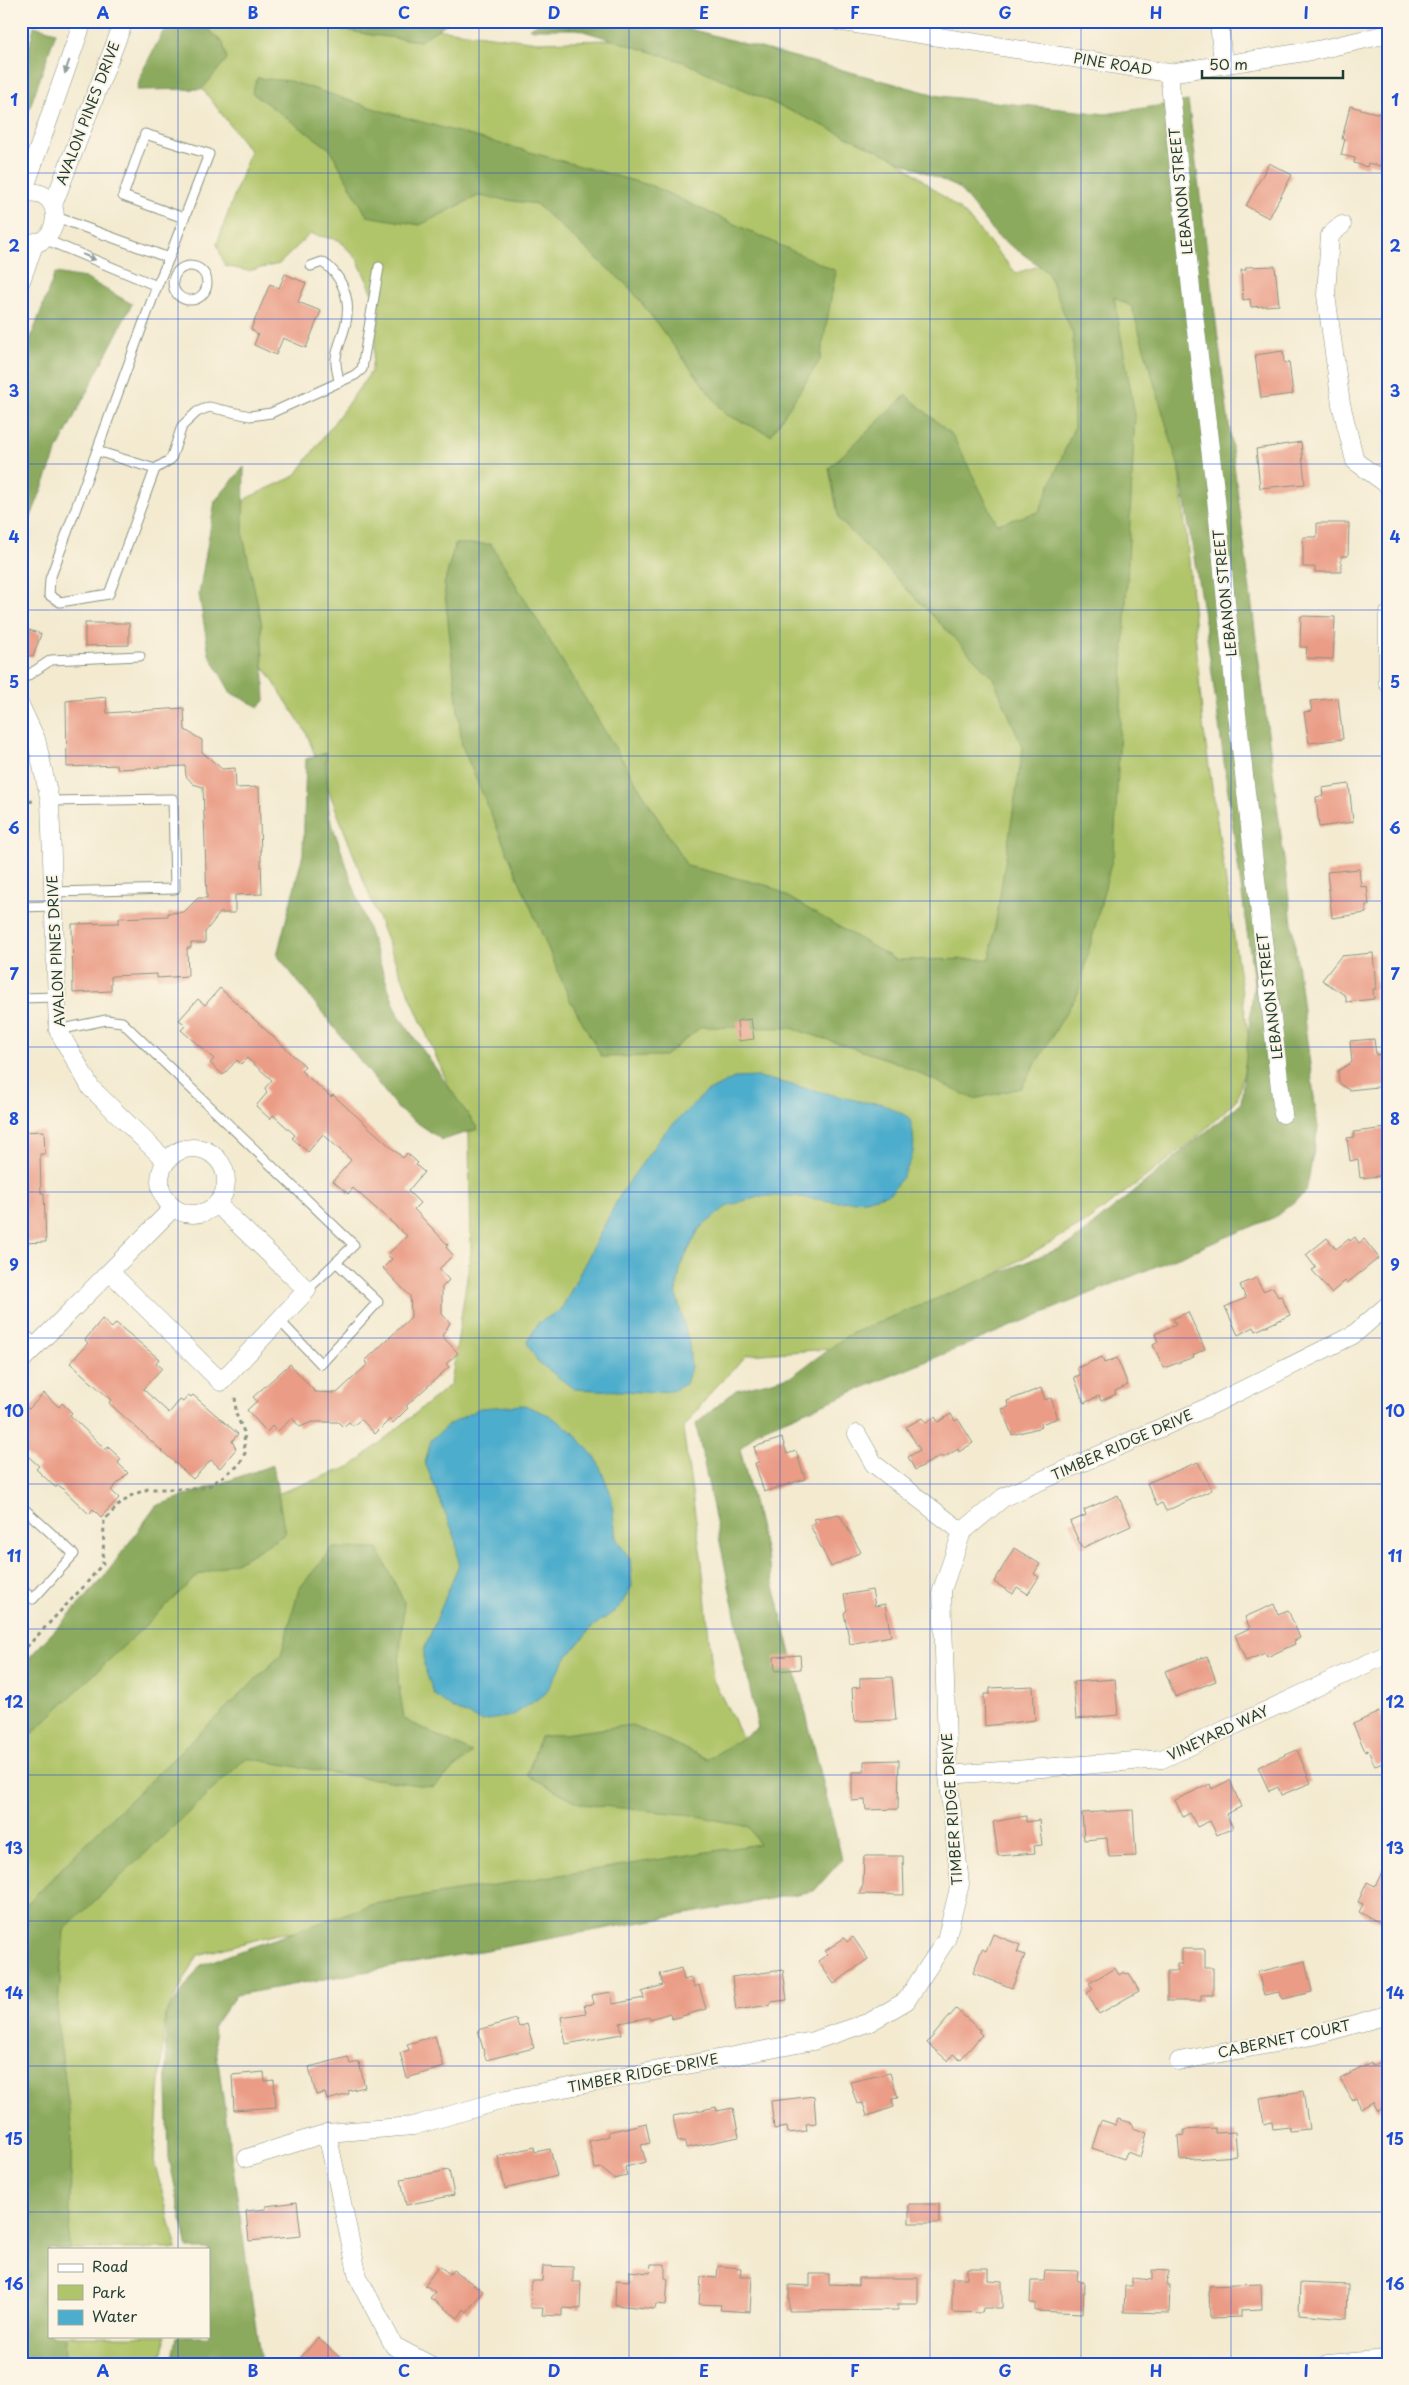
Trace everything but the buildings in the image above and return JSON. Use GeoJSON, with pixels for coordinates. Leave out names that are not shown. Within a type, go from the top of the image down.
{"type":"FeatureCollection","features":[{"type":"Feature","properties":{"kind":"street","name":"AVALON PINES DRIVE"},"geometry":{"type":"LineString","coordinates":[[54,211],[40,194],[22,194],[83,21]]}},
{"type":"Feature","properties":{"kind":"street","name":"AVALON PINES DRIVE"},"geometry":{"type":"LineString","coordinates":[[21,281],[34,241],[53,230],[54,211],[124,21]]}},
{"type":"Feature","properties":{"kind":"street","name":"PINE ROAD"},"geometry":{"type":"LineString","coordinates":[[837,21],[1169,72],[1318,50],[1388,34]]}},
{"type":"Feature","properties":{"kind":"street"},"geometry":{"type":"LineString","coordinates":[[1219,21],[1224,65]]}},
{"type":"Feature","properties":{"kind":"street","name":"LEBANON STREET"},"geometry":{"type":"LineString","coordinates":[[1169,72],[1191,289],[1216,498],[1236,705],[1283,1114]]}},
{"type":"Feature","properties":{"kind":"street"},"geometry":{"type":"LineString","coordinates":[[1342,225],[1330,236],[1326,295],[1341,404],[1355,462],[1388,485]]}},
{"type":"Feature","properties":{"kind":"street"},"geometry":{"type":"LineString","coordinates":[[1388,615],[1388,683]]}},
{"type":"Feature","properties":{"kind":"street","name":"AVALON PINES DRIVE"},"geometry":{"type":"LineString","coordinates":[[21,707],[36,739],[52,899],[58,1030],[91,1088],[166,1161]]}},
{"type":"Feature","properties":{"kind":"street"},"geometry":{"type":"LineString","coordinates":[[194,1147],[205,1150],[222,1164],[226,1174],[226,1185],[223,1195],[217,1204],[209,1210],[190,1214],[173,1208],[165,1200],[160,1186],[161,1170],[174,1153],[194,1147]]}},
{"type":"Feature","properties":{"kind":"street"},"geometry":{"type":"LineString","coordinates":[[110,1272],[221,1382],[307,1290],[217,1204]]}},
{"type":"Feature","properties":{"kind":"street"},"geometry":{"type":"LineString","coordinates":[[21,1361],[28,1342],[110,1272],[173,1208]]}},
{"type":"Feature","properties":{"kind":"street","name":"TIMBER RIDGE DRIVE"},"geometry":{"type":"LineString","coordinates":[[246,2158],[327,2133],[413,2126],[506,2099],[813,2041],[870,2022],[906,2001],[946,1940],[960,1884],[948,1776],[942,1590],[962,1532],[1004,1497],[1208,1407],[1353,1335],[1388,1305]]}},
{"type":"Feature","properties":{"kind":"street"},"geometry":{"type":"LineString","coordinates":[[857,1434],[874,1464],[962,1532]]}},
{"type":"Feature","properties":{"kind":"street","name":"VINEYARD WAY"},"geometry":{"type":"LineString","coordinates":[[948,1776],[1162,1759],[1388,1654]]}},
{"type":"Feature","properties":{"kind":"street","name":"CABERNET COURT"},"geometry":{"type":"LineString","coordinates":[[1179,2061],[1312,2036],[1384,2016],[1388,2012]]}},
{"type":"Feature","properties":{"kind":"street"},"geometry":{"type":"LineString","coordinates":[[327,2133],[358,2277],[394,2346],[428,2364]]}},
{"type":"Feature","properties":{"kind":"street"},"geometry":{"type":"LineString","coordinates":[[1328,2364],[1388,2359]]}},
{"type":"Feature","properties":{"kind":"lane"},"geometry":{"type":"LineString","coordinates":[[184,218],[123,196],[145,134],[209,154],[169,258],[157,286],[50,579],[48,594],[60,602],[109,594],[155,469],[171,459],[182,426],[197,412],[209,407],[250,416],[271,413],[362,369],[380,266]]}},
{"type":"Feature","properties":{"kind":"lane"},"geometry":{"type":"LineString","coordinates":[[54,211],[169,258]]}},
{"type":"Feature","properties":{"kind":"lane"},"geometry":{"type":"LineString","coordinates":[[34,241],[157,286]]}},
{"type":"Feature","properties":{"kind":"lane"},"geometry":{"type":"LineString","coordinates":[[311,266],[322,262],[332,268],[342,285],[346,299],[348,316],[336,358],[339,381]]}},
{"type":"Feature","properties":{"kind":"lane"},"geometry":{"type":"LineString","coordinates":[[163,272],[175,275]]}},
{"type":"Feature","properties":{"kind":"lane"},"geometry":{"type":"LineString","coordinates":[[97,451],[155,469]]}},
{"type":"Feature","properties":{"kind":"lane"},"geometry":{"type":"LineString","coordinates":[[21,680],[51,660],[140,656]]}},
{"type":"Feature","properties":{"kind":"lane"},"geometry":{"type":"LineString","coordinates":[[21,907],[52,899],[175,889],[173,799],[42,801]]}},
{"type":"Feature","properties":{"kind":"lane"},"geometry":{"type":"LineString","coordinates":[[21,998],[56,997]]}},
{"type":"Feature","properties":{"kind":"lane"},"geometry":{"type":"LineString","coordinates":[[58,1030],[106,1020],[122,1022],[354,1245],[307,1290]]}},
{"type":"Feature","properties":{"kind":"lane"},"geometry":{"type":"LineString","coordinates":[[279,1320],[321,1364],[378,1302],[336,1262]]}},
{"type":"Feature","properties":{"kind":"lane"},"geometry":{"type":"LineString","coordinates":[[21,1506],[74,1554],[33,1599],[21,1589]]}},
{"type":"Feature","properties":{"kind":"path"},"geometry":{"type":"LineString","coordinates":[[21,803],[42,801]]}},
{"type":"Feature","properties":{"kind":"path"},"geometry":{"type":"LineString","coordinates":[[21,1653],[86,1584],[103,1563],[104,1520],[118,1506],[132,1494],[148,1490],[191,1490],[212,1485],[239,1465],[245,1453],[244,1432],[236,1414],[235,1391],[225,1378]]}},
{"type":"Feature","properties":{"kind":"green space"},"geometry":{"type":"Polygon","coordinates":[[[177,21],[199,21],[223,43],[227,59],[202,89],[137,90],[141,74],[165,28],[177,21]]]}},
{"type":"Feature","properties":{"kind":"green space"},"geometry":{"type":"Polygon","coordinates":[[[198,21],[389,21],[538,42],[641,39],[857,127],[965,214],[1016,273],[1062,259],[1086,228],[1165,342],[1189,561],[1203,725],[1250,1047],[1237,1099],[1193,1141],[1086,1222],[1004,1269],[925,1324],[831,1349],[747,1355],[712,1391],[683,1429],[702,1563],[713,1680],[775,1800],[782,1859],[464,1913],[278,1934],[198,1955],[165,2015],[154,2161],[177,2248],[48,2248],[48,2338],[166,2338],[161,2364],[21,2364],[21,1715],[210,1519],[352,1466],[451,1384],[471,1251],[469,1134],[391,951],[306,732],[244,636],[228,525],[247,498],[295,476],[371,372],[380,309],[357,259],[339,240],[310,234],[279,264],[248,271],[225,266],[217,244],[250,151],[195,79],[198,21]]]}},
{"type":"Feature","properties":{"kind":"green space"},"geometry":{"type":"Polygon","coordinates":[[[300,21],[450,21],[420,41],[371,35],[300,21]]]}},
{"type":"Feature","properties":{"kind":"green space"},"geometry":{"type":"Polygon","coordinates":[[[541,21],[660,21],[940,96],[1106,114],[1188,101],[1318,1128],[1306,1192],[1275,1217],[758,1431],[740,1449],[842,1859],[814,1891],[236,1995],[213,2027],[261,2364],[172,2364],[177,2338],[210,2338],[210,2248],[188,2248],[169,2158],[165,2015],[201,1965],[373,1904],[759,1844],[749,1827],[692,1815],[581,1804],[527,1775],[540,1737],[632,1725],[708,1759],[758,1728],[696,1424],[736,1390],[792,1376],[848,1335],[1070,1244],[1241,1103],[1254,982],[1205,622],[1179,468],[1132,307],[1114,297],[1135,415],[1114,852],[1078,993],[1021,1088],[974,1099],[893,1061],[791,1028],[701,1027],[665,1056],[602,1057],[570,1000],[462,746],[444,585],[455,544],[491,544],[687,866],[769,886],[896,960],[990,959],[1023,748],[993,678],[839,519],[829,468],[906,395],[953,436],[997,524],[1039,512],[1074,428],[1073,335],[1047,271],[997,236],[959,188],[684,62],[577,29],[529,29],[541,21]]]}},
{"type":"Feature","properties":{"kind":"green space"},"geometry":{"type":"Polygon","coordinates":[[[34,26],[56,32],[21,133],[21,84],[34,26]]]}},
{"type":"Feature","properties":{"kind":"green space"},"geometry":{"type":"Polygon","coordinates":[[[257,78],[290,81],[382,111],[652,186],[836,271],[820,360],[771,435],[725,414],[631,289],[536,204],[478,196],[420,225],[367,216],[330,149],[252,93],[257,78]]]}},
{"type":"Feature","properties":{"kind":"green space"},"geometry":{"type":"Polygon","coordinates":[[[55,273],[85,278],[132,304],[58,448],[21,542],[21,365],[55,273]]]}},
{"type":"Feature","properties":{"kind":"green space"},"geometry":{"type":"Polygon","coordinates":[[[244,467],[243,535],[261,620],[265,701],[259,707],[231,693],[209,654],[199,594],[215,501],[244,467]]]}},
{"type":"Feature","properties":{"kind":"green space"},"geometry":{"type":"Polygon","coordinates":[[[326,753],[329,815],[397,1013],[478,1129],[442,1140],[399,1110],[277,955],[303,854],[306,759],[326,753]]]}},
{"type":"Feature","properties":{"kind":"green space"},"geometry":{"type":"Polygon","coordinates":[[[273,1465],[285,1534],[244,1559],[198,1575],[21,1744],[21,1666],[101,1581],[156,1506],[273,1465]]]}},
{"type":"Feature","properties":{"kind":"green space"},"geometry":{"type":"Polygon","coordinates":[[[332,1548],[378,1549],[404,1602],[398,1680],[404,1719],[472,1753],[433,1787],[338,1774],[246,1758],[64,1930],[57,2020],[72,2131],[69,2248],[48,2248],[48,2338],[66,2338],[65,2364],[21,2364],[21,1910],[103,1826],[281,1655],[299,1589],[332,1548]]]}},
{"type":"Feature","properties":{"kind":"water"},"geometry":{"type":"Polygon","coordinates":[[[759,1077],[863,1102],[880,1103],[909,1117],[914,1140],[912,1158],[904,1174],[891,1193],[866,1200],[837,1202],[793,1196],[758,1196],[726,1207],[699,1229],[681,1265],[676,1293],[689,1344],[691,1367],[686,1384],[672,1391],[642,1392],[574,1389],[538,1362],[527,1343],[538,1323],[561,1310],[621,1193],[663,1134],[705,1093],[734,1078],[759,1077]]]}},
{"type":"Feature","properties":{"kind":"water"},"geometry":{"type":"Polygon","coordinates":[[[524,1405],[549,1415],[573,1432],[597,1460],[611,1494],[616,1538],[630,1559],[632,1586],[619,1608],[591,1628],[564,1661],[545,1694],[512,1716],[482,1721],[453,1709],[434,1694],[424,1667],[424,1650],[459,1564],[455,1537],[425,1463],[431,1440],[448,1425],[480,1408],[524,1405]]]}}]}
